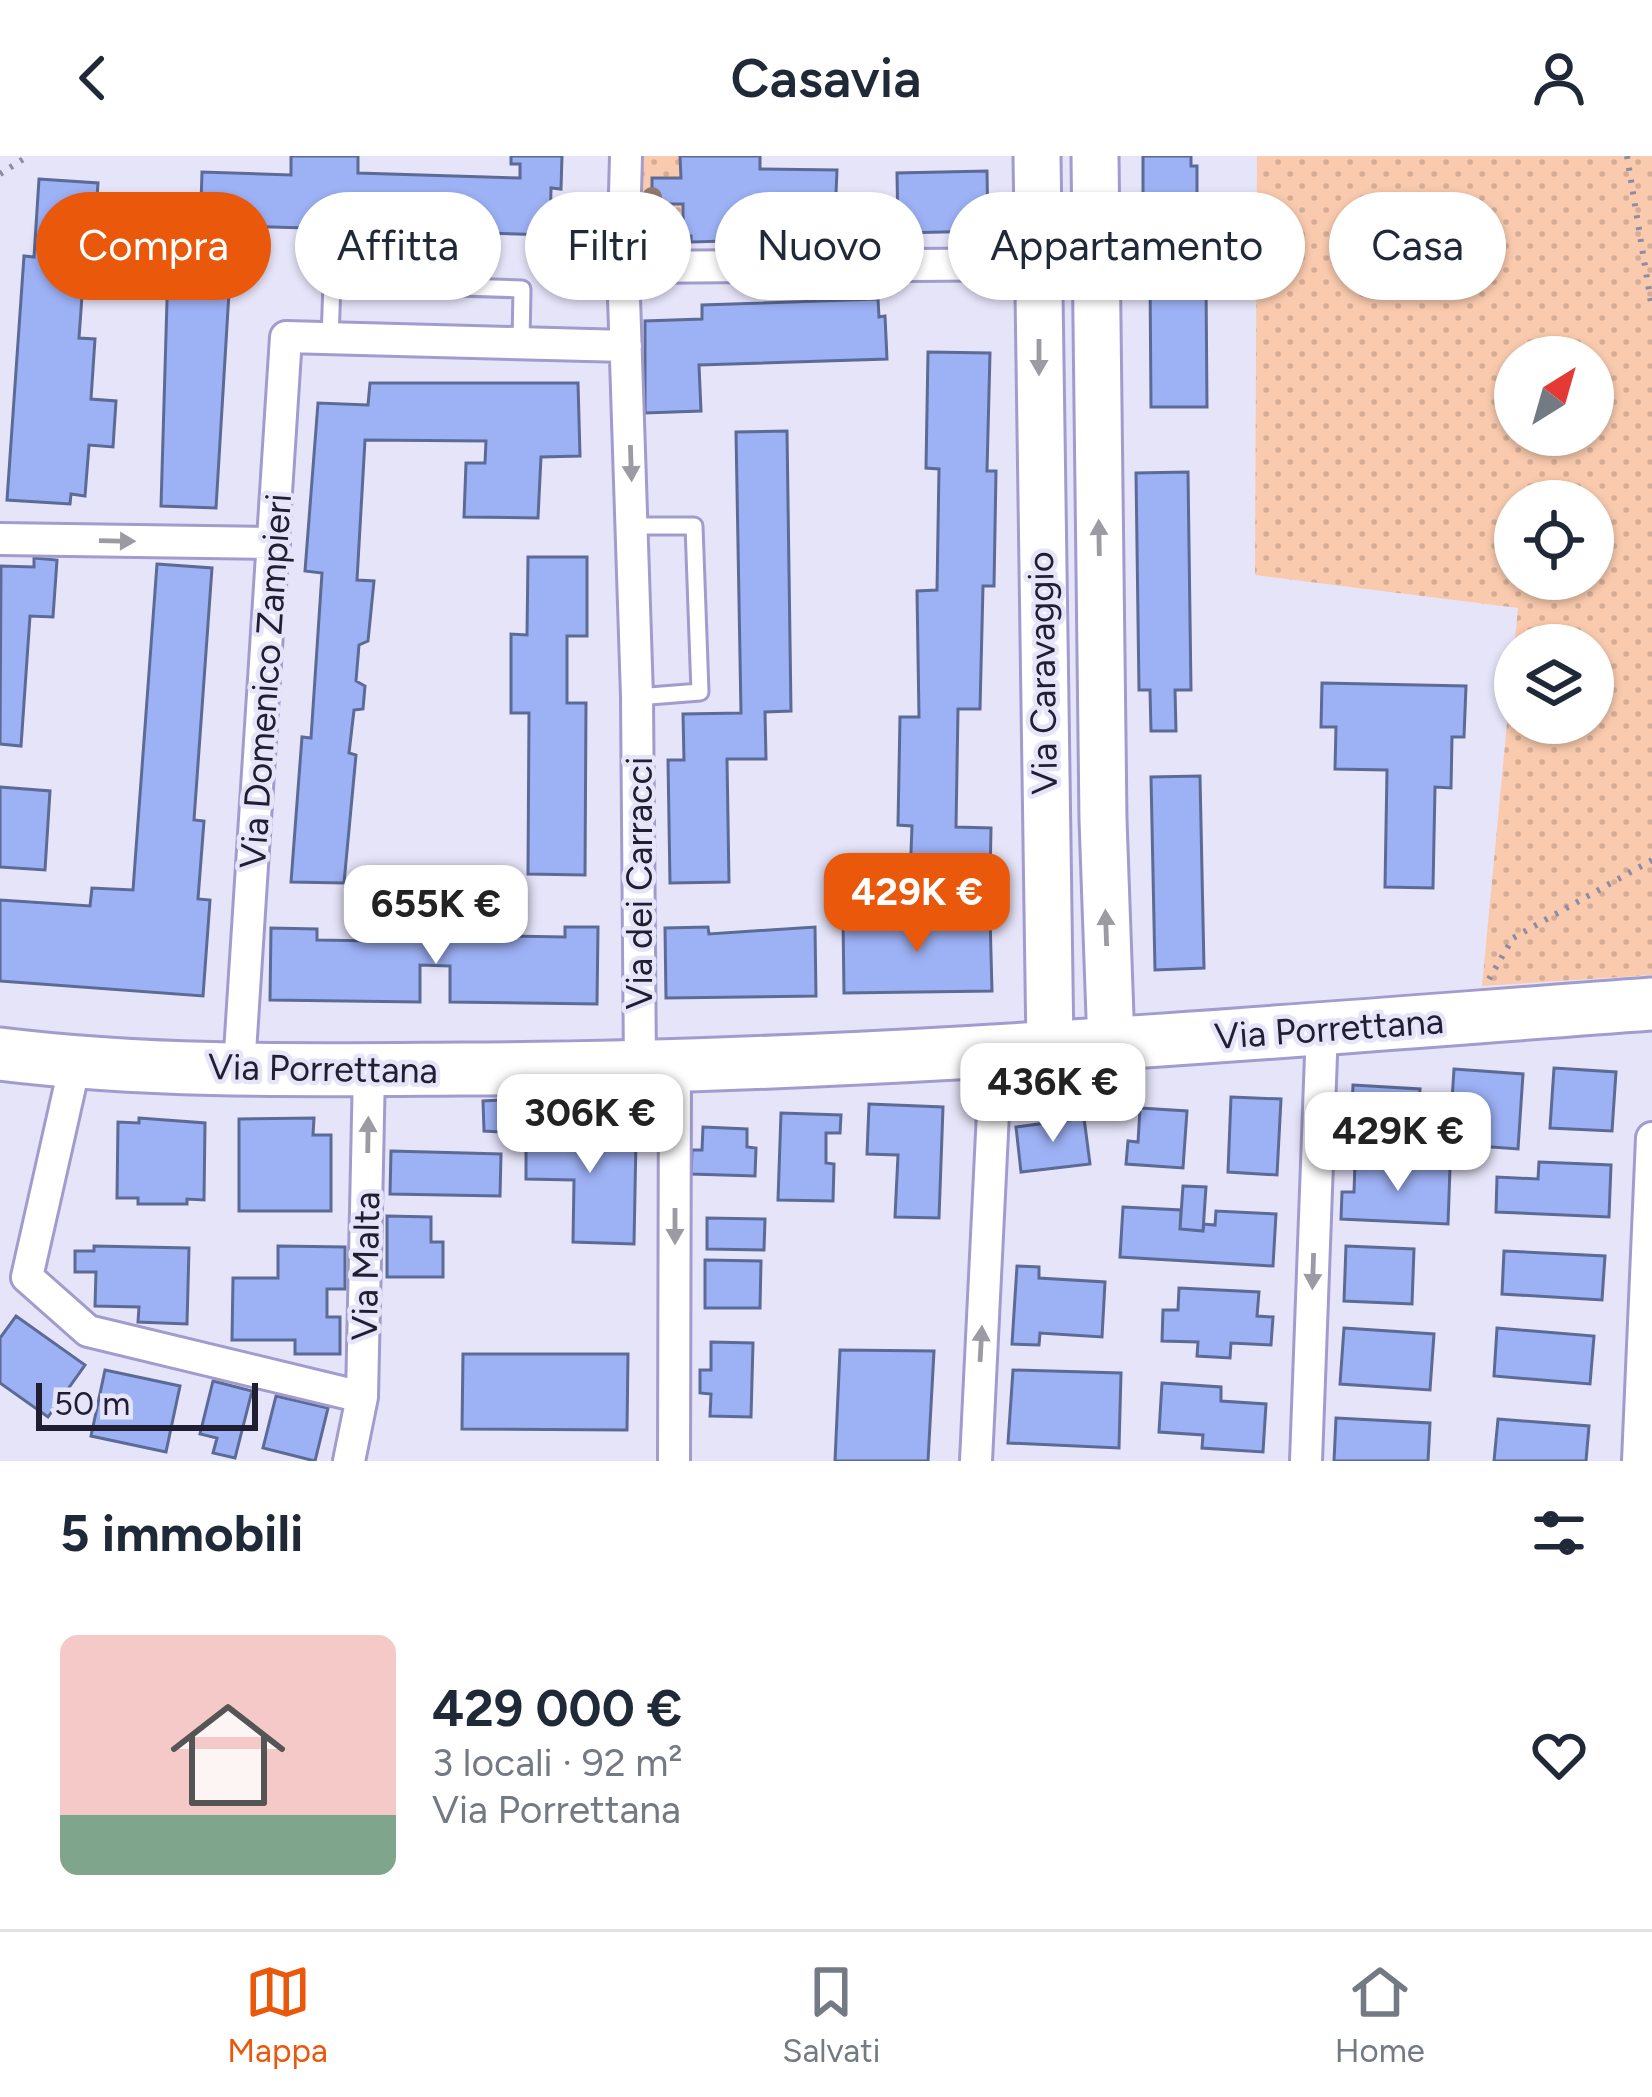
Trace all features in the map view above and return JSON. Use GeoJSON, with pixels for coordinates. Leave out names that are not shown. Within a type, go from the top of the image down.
{"type":"FeatureCollection","features":[{"type":"Feature","properties":{"kind":"main road","name":"Via Caravaggio"},"geometry":{"type":"LineString","coordinates":[[1036,156],[1037,192]]}},
{"type":"Feature","properties":{"kind":"main road","name":"Via Caravaggio"},"geometry":{"type":"LineString","coordinates":[[1095,156],[1103,820],[1111,1045]]}},
{"type":"Feature","properties":{"kind":"main road","name":"Via Caravaggio"},"geometry":{"type":"LineString","coordinates":[[1039,300],[1050,1048]]}},
{"type":"Feature","properties":{"kind":"main road"},"geometry":{"type":"LineString","coordinates":[[1039,442],[1098,445]]}},
{"type":"Feature","properties":{"kind":"main road","name":"Via Porrettana"},"geometry":{"type":"LineString","coordinates":[[0,1054],[74,1064],[239,1068],[658,1068],[1111,1045],[1652,1004]]}},
{"type":"Feature","properties":{"kind":"street","name":"Via dei Carracci"},"geometry":{"type":"LineString","coordinates":[[625,192],[626,156]]}},
{"type":"Feature","properties":{"kind":"street"},"geometry":{"type":"LineString","coordinates":[[691,267],[948,265]]}},
{"type":"Feature","properties":{"kind":"street","name":"Via dei Carracci"},"geometry":{"type":"LineString","coordinates":[[624,300],[638,697],[639,1016],[658,1068],[674,1461]]}},
{"type":"Feature","properties":{"kind":"street","name":"Via Domenico Zampieri"},"geometry":{"type":"LineString","coordinates":[[239,1068],[286,337],[626,346]]}},
{"type":"Feature","properties":{"kind":"street"},"geometry":{"type":"LineString","coordinates":[[0,539],[274,543]]}},
{"type":"Feature","properties":{"kind":"street"},"geometry":{"type":"LineString","coordinates":[[1306,1461],[1322,1028]]}},
{"type":"Feature","properties":{"kind":"street"},"geometry":{"type":"LineString","coordinates":[[976,1461],[996,1052]]}},
{"type":"Feature","properties":{"kind":"street"},"geometry":{"type":"LineString","coordinates":[[74,1064],[27,1276],[88,1331],[362,1397]]}},
{"type":"Feature","properties":{"kind":"street","name":"Via Malta"},"geometry":{"type":"LineString","coordinates":[[349,1461],[362,1397],[369,1070]]}},
{"type":"Feature","properties":{"kind":"street"},"geometry":{"type":"LineString","coordinates":[[1638,1461],[1652,1138]]}},
{"type":"Feature","properties":{"kind":"lane"},"geometry":{"type":"LineString","coordinates":[[330,339],[332,283],[522,289],[521,343]]}},
{"type":"Feature","properties":{"kind":"lane"},"geometry":{"type":"LineString","coordinates":[[634,526],[694,526],[700,692],[638,697]]}},
{"type":"Feature","properties":{"kind":"path"},"geometry":{"type":"LineString","coordinates":[[0,174],[28,156]]}},
{"type":"Feature","properties":{"kind":"path"},"geometry":{"type":"LineString","coordinates":[[1627,156],[1652,310]]}},
{"type":"Feature","properties":{"kind":"path"},"geometry":{"type":"LineString","coordinates":[[1466,1018],[1513,938],[1652,860]]}},
{"type":"Feature","properties":{"kind":"shaded area"},"geometry":{"type":"Polygon","coordinates":[[[631,156],[687,156],[684,192],[629,192],[631,156]]]}},
{"type":"Feature","properties":{"kind":"shaded area"},"geometry":{"type":"Polygon","coordinates":[[[1257,156],[1652,156],[1652,975],[1482,986],[1505,744],[1614,744],[1614,624],[1516,624],[1518,608],[1255,575],[1256,300],[1305,300],[1305,192],[1257,192],[1257,156]]]}},
{"type":"Feature","properties":{"kind":"building"},"geometry":{"type":"Polygon","coordinates":[[[291,156],[358,156],[358,173],[520,178],[520,164],[511,164],[511,156],[562,156],[561,189],[525,192],[525,234],[501,234],[501,192],[295,192],[295,228],[271,227],[271,192],[201,192],[202,172],[291,175],[291,156]]]}},
{"type":"Feature","properties":{"kind":"building"},"geometry":{"type":"Polygon","coordinates":[[[680,156],[760,156],[760,169],[837,170],[836,192],[715,192],[715,241],[691,242],[691,192],[652,192],[652,178],[681,178],[680,156]]]}},
{"type":"Feature","properties":{"kind":"building"},"geometry":{"type":"Polygon","coordinates":[[[1143,156],[1191,156],[1191,166],[1197,166],[1197,192],[1143,192],[1143,156]]]}},
{"type":"Feature","properties":{"kind":"building"},"geometry":{"type":"Polygon","coordinates":[[[987,171],[987,192],[948,192],[948,232],[924,232],[924,192],[897,192],[897,173],[987,171]]]}},
{"type":"Feature","properties":{"kind":"building"},"geometry":{"type":"Polygon","coordinates":[[[39,179],[98,183],[97,192],[38,192],[39,179]]]}},
{"type":"Feature","properties":{"kind":"building"},"geometry":{"type":"Polygon","coordinates":[[[36,226],[36,300],[82,300],[79,338],[95,339],[91,399],[116,401],[113,447],[89,445],[85,496],[71,494],[70,504],[7,500],[24,256],[34,257],[36,226]]]}},
{"type":"Feature","properties":{"kind":"building"},"geometry":{"type":"Polygon","coordinates":[[[167,300],[229,300],[216,508],[161,506],[167,300]]]}},
{"type":"Feature","properties":{"kind":"building"},"geometry":{"type":"Polygon","coordinates":[[[878,300],[879,317],[885,316],[887,359],[699,365],[701,411],[645,413],[645,321],[702,319],[702,305],[878,300]]]}},
{"type":"Feature","properties":{"kind":"building"},"geometry":{"type":"Polygon","coordinates":[[[1150,300],[1206,300],[1207,407],[1151,407],[1150,300]]]}},
{"type":"Feature","properties":{"kind":"building"},"geometry":{"type":"Polygon","coordinates":[[[928,352],[990,353],[987,471],[996,471],[994,586],[983,586],[980,709],[958,709],[956,827],[991,828],[990,880],[910,878],[912,826],[898,825],[900,717],[919,717],[917,591],[937,590],[939,469],[926,468],[928,352]]]}},
{"type":"Feature","properties":{"kind":"building"},"geometry":{"type":"Polygon","coordinates":[[[370,383],[578,383],[580,456],[541,457],[538,518],[464,517],[466,463],[485,463],[486,441],[365,440],[357,580],[374,581],[368,641],[359,645],[356,681],[365,686],[363,709],[354,710],[349,753],[356,755],[344,883],[291,882],[302,737],[311,738],[322,573],[305,571],[318,403],[368,405],[370,383]]]}},
{"type":"Feature","properties":{"kind":"building"},"geometry":{"type":"Polygon","coordinates":[[[787,431],[791,711],[765,712],[766,759],[727,759],[729,882],[670,883],[668,760],[684,760],[683,714],[741,713],[736,432],[787,431]]]}},
{"type":"Feature","properties":{"kind":"building"},"geometry":{"type":"Polygon","coordinates":[[[1188,472],[1191,690],[1175,690],[1176,731],[1151,731],[1150,690],[1139,690],[1136,473],[1188,472]]]}},
{"type":"Feature","properties":{"kind":"building"},"geometry":{"type":"Polygon","coordinates":[[[528,557],[587,557],[587,636],[567,636],[567,703],[586,703],[585,875],[528,874],[529,713],[511,713],[511,634],[527,635],[528,557]]]}},
{"type":"Feature","properties":{"kind":"building"},"geometry":{"type":"Polygon","coordinates":[[[34,558],[57,560],[53,617],[30,616],[21,746],[0,744],[1,566],[34,567],[34,558]]]}},
{"type":"Feature","properties":{"kind":"building"},"geometry":{"type":"Polygon","coordinates":[[[157,564],[212,568],[194,820],[204,821],[198,899],[210,900],[203,996],[0,981],[0,900],[90,906],[92,888],[133,890],[157,564]]]}},
{"type":"Feature","properties":{"kind":"building"},"geometry":{"type":"Polygon","coordinates":[[[1322,683],[1466,686],[1464,737],[1452,737],[1451,788],[1435,787],[1433,888],[1385,887],[1387,770],[1335,769],[1336,727],[1321,727],[1322,683]]]}},
{"type":"Feature","properties":{"kind":"building"},"geometry":{"type":"Polygon","coordinates":[[[1200,776],[1204,968],[1155,970],[1151,777],[1200,776]]]}},
{"type":"Feature","properties":{"kind":"building"},"geometry":{"type":"Polygon","coordinates":[[[0,787],[50,791],[45,870],[0,867],[0,787]]]}},
{"type":"Feature","properties":{"kind":"building"},"geometry":{"type":"Polygon","coordinates":[[[990,917],[992,991],[844,993],[843,919],[990,917]]]}},
{"type":"Feature","properties":{"kind":"building"},"geometry":{"type":"Polygon","coordinates":[[[565,927],[598,927],[597,1004],[450,1002],[450,966],[420,965],[420,1002],[270,1000],[271,928],[317,929],[317,940],[376,941],[376,934],[565,937],[565,927]]]}},
{"type":"Feature","properties":{"kind":"building"},"geometry":{"type":"Polygon","coordinates":[[[708,927],[709,934],[815,927],[816,996],[666,998],[665,928],[708,927]]]}},
{"type":"Feature","properties":{"kind":"building"},"geometry":{"type":"Polygon","coordinates":[[[1554,1068],[1616,1072],[1612,1131],[1550,1128],[1554,1068]]]}},
{"type":"Feature","properties":{"kind":"building"},"geometry":{"type":"Polygon","coordinates":[[[1454,1069],[1523,1074],[1518,1149],[1465,1145],[1465,1132],[1450,1131],[1454,1069]]]}},
{"type":"Feature","properties":{"kind":"building"},"geometry":{"type":"Polygon","coordinates":[[[1353,1085],[1420,1089],[1417,1136],[1351,1132],[1353,1085]]]}},
{"type":"Feature","properties":{"kind":"building"},"geometry":{"type":"Polygon","coordinates":[[[1231,1097],[1281,1099],[1277,1175],[1228,1172],[1231,1097]]]}},
{"type":"Feature","properties":{"kind":"building"},"geometry":{"type":"Polygon","coordinates":[[[518,1099],[519,1133],[484,1131],[483,1101],[518,1099]]]}},
{"type":"Feature","properties":{"kind":"building"},"geometry":{"type":"Polygon","coordinates":[[[869,1104],[943,1107],[939,1218],[895,1217],[898,1155],[867,1154],[869,1104]]]}},
{"type":"Feature","properties":{"kind":"building"},"geometry":{"type":"Polygon","coordinates":[[[1140,1108],[1187,1111],[1183,1168],[1126,1164],[1128,1141],[1138,1142],[1140,1108]]]}},
{"type":"Feature","properties":{"kind":"building"},"geometry":{"type":"Polygon","coordinates":[[[781,1113],[841,1115],[840,1133],[826,1133],[826,1163],[834,1164],[833,1201],[778,1200],[781,1113]]]}},
{"type":"Feature","properties":{"kind":"building"},"geometry":{"type":"Polygon","coordinates":[[[139,1118],[205,1123],[204,1200],[138,1204],[138,1198],[117,1198],[118,1122],[139,1123],[139,1118]]]}},
{"type":"Feature","properties":{"kind":"building"},"geometry":{"type":"Polygon","coordinates":[[[314,1118],[313,1135],[331,1135],[331,1211],[239,1211],[239,1119],[314,1118]]]}},
{"type":"Feature","properties":{"kind":"building"},"geometry":{"type":"Polygon","coordinates":[[[1084,1118],[1090,1164],[1021,1172],[1016,1127],[1084,1118]]]}},
{"type":"Feature","properties":{"kind":"building"},"geometry":{"type":"Polygon","coordinates":[[[534,1122],[621,1124],[621,1139],[636,1139],[634,1244],[573,1242],[574,1180],[526,1179],[526,1148],[533,1148],[534,1122]]]}},
{"type":"Feature","properties":{"kind":"building"},"geometry":{"type":"Polygon","coordinates":[[[703,1127],[747,1129],[747,1147],[756,1148],[755,1176],[691,1174],[692,1150],[702,1150],[703,1127]]]}},
{"type":"Feature","properties":{"kind":"building"},"geometry":{"type":"Polygon","coordinates":[[[391,1151],[501,1154],[500,1196],[390,1194],[391,1151]]]}},
{"type":"Feature","properties":{"kind":"building"},"geometry":{"type":"Polygon","coordinates":[[[1539,1162],[1611,1165],[1609,1217],[1496,1212],[1497,1177],[1538,1179],[1539,1162]]]}},
{"type":"Feature","properties":{"kind":"building"},"geometry":{"type":"Polygon","coordinates":[[[1355,1163],[1450,1168],[1448,1224],[1341,1219],[1342,1192],[1354,1192],[1355,1163]]]}},
{"type":"Feature","properties":{"kind":"building"},"geometry":{"type":"Polygon","coordinates":[[[1183,1186],[1206,1187],[1203,1231],[1180,1229],[1183,1186]]]}},
{"type":"Feature","properties":{"kind":"building"},"geometry":{"type":"Polygon","coordinates":[[[1123,1207],[1181,1210],[1180,1229],[1203,1231],[1204,1224],[1215,1225],[1216,1211],[1276,1214],[1273,1266],[1120,1257],[1123,1207]]]}},
{"type":"Feature","properties":{"kind":"building"},"geometry":{"type":"Polygon","coordinates":[[[387,1216],[431,1217],[431,1242],[443,1242],[443,1277],[387,1277],[387,1216]]]}},
{"type":"Feature","properties":{"kind":"building"},"geometry":{"type":"Polygon","coordinates":[[[707,1218],[765,1219],[764,1250],[707,1249],[707,1218]]]}},
{"type":"Feature","properties":{"kind":"building"},"geometry":{"type":"Polygon","coordinates":[[[94,1246],[189,1248],[187,1324],[138,1322],[139,1307],[95,1306],[96,1272],[75,1272],[75,1251],[94,1251],[94,1246]]]}},
{"type":"Feature","properties":{"kind":"building"},"geometry":{"type":"Polygon","coordinates":[[[278,1246],[345,1247],[345,1289],[327,1289],[327,1317],[340,1317],[340,1354],[295,1354],[295,1340],[232,1340],[233,1278],[278,1278],[278,1246]]]}},
{"type":"Feature","properties":{"kind":"building"},"geometry":{"type":"Polygon","coordinates":[[[1346,1246],[1414,1249],[1412,1304],[1344,1301],[1346,1246]]]}},
{"type":"Feature","properties":{"kind":"building"},"geometry":{"type":"Polygon","coordinates":[[[1504,1251],[1605,1256],[1602,1300],[1502,1294],[1504,1251]]]}},
{"type":"Feature","properties":{"kind":"building"},"geometry":{"type":"Polygon","coordinates":[[[705,1260],[761,1261],[760,1308],[705,1308],[705,1260]]]}},
{"type":"Feature","properties":{"kind":"building"},"geometry":{"type":"Polygon","coordinates":[[[1017,1266],[1039,1267],[1039,1278],[1105,1282],[1102,1337],[1040,1333],[1039,1345],[1012,1344],[1017,1266]]]}},
{"type":"Feature","properties":{"kind":"building"},"geometry":{"type":"Polygon","coordinates":[[[1179,1288],[1259,1292],[1257,1316],[1273,1317],[1271,1345],[1231,1343],[1230,1358],[1197,1356],[1198,1342],[1162,1341],[1163,1310],[1178,1310],[1179,1288]]]}},
{"type":"Feature","properties":{"kind":"building"},"geometry":{"type":"Polygon","coordinates":[[[16,1316],[85,1365],[48,1417],[0,1383],[0,1338],[16,1316]]]}},
{"type":"Feature","properties":{"kind":"building"},"geometry":{"type":"Polygon","coordinates":[[[1344,1328],[1434,1334],[1430,1390],[1340,1384],[1344,1328]]]}},
{"type":"Feature","properties":{"kind":"building"},"geometry":{"type":"Polygon","coordinates":[[[1497,1328],[1594,1336],[1590,1384],[1494,1376],[1497,1328]]]}},
{"type":"Feature","properties":{"kind":"building"},"geometry":{"type":"Polygon","coordinates":[[[711,1342],[753,1343],[751,1417],[710,1416],[711,1394],[700,1393],[700,1370],[711,1370],[711,1342]]]}},
{"type":"Feature","properties":{"kind":"building"},"geometry":{"type":"Polygon","coordinates":[[[840,1350],[934,1351],[928,1461],[835,1461],[840,1350]]]}},
{"type":"Feature","properties":{"kind":"building"},"geometry":{"type":"Polygon","coordinates":[[[463,1354],[628,1354],[627,1430],[462,1429],[463,1354]]]}},
{"type":"Feature","properties":{"kind":"building"},"geometry":{"type":"Polygon","coordinates":[[[105,1370],[180,1386],[166,1452],[91,1436],[105,1370]]]}},
{"type":"Feature","properties":{"kind":"building"},"geometry":{"type":"Polygon","coordinates":[[[1013,1370],[1121,1373],[1119,1448],[1008,1443],[1013,1370]]]}},
{"type":"Feature","properties":{"kind":"building"},"geometry":{"type":"Polygon","coordinates":[[[213,1381],[252,1391],[235,1458],[213,1453],[217,1438],[200,1434],[213,1381]]]}},
{"type":"Feature","properties":{"kind":"building"},"geometry":{"type":"Polygon","coordinates":[[[1162,1383],[1221,1387],[1221,1401],[1266,1404],[1263,1452],[1202,1448],[1203,1435],[1159,1432],[1162,1383]]]}},
{"type":"Feature","properties":{"kind":"building"},"geometry":{"type":"Polygon","coordinates":[[[276,1396],[328,1408],[315,1461],[263,1448],[276,1396]]]}},
{"type":"Feature","properties":{"kind":"building"},"geometry":{"type":"Polygon","coordinates":[[[1336,1418],[1430,1423],[1428,1461],[1334,1461],[1336,1418]]]}},
{"type":"Feature","properties":{"kind":"building"},"geometry":{"type":"Polygon","coordinates":[[[1498,1419],[1589,1426],[1586,1461],[1494,1461],[1498,1419]]]}}]}
